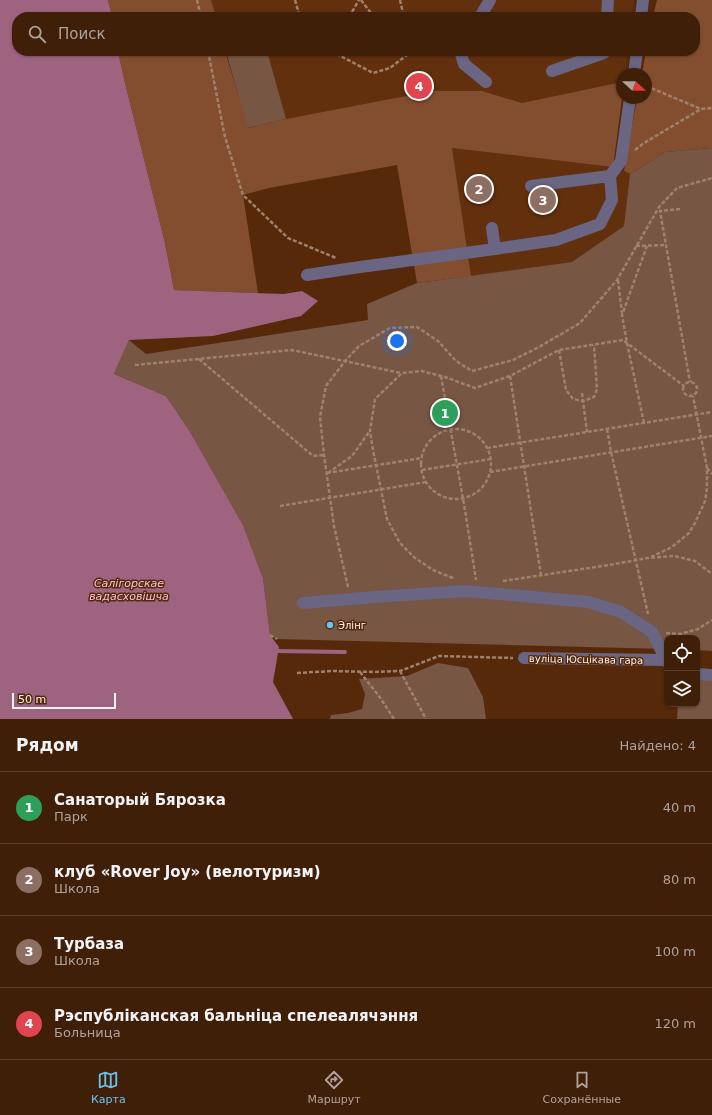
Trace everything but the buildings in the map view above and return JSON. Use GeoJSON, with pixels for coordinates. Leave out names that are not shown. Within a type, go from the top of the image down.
{"type":"FeatureCollection","features":[{"type":"Feature","properties":{"kind":"street"},"geometry":{"type":"LineString","coordinates":[[483,12],[490,0]]}},
{"type":"Feature","properties":{"kind":"street"},"geometry":{"type":"LineString","coordinates":[[607,12],[608,0]]}},
{"type":"Feature","properties":{"kind":"street"},"geometry":{"type":"LineString","coordinates":[[642,12],[643,0]]}},
{"type":"Feature","properties":{"kind":"street"},"geometry":{"type":"LineString","coordinates":[[462,56],[464,64],[486,82]]}},
{"type":"Feature","properties":{"kind":"street"},"geometry":{"type":"LineString","coordinates":[[552,71],[598,56]]}},
{"type":"Feature","properties":{"kind":"street"},"geometry":{"type":"LineString","coordinates":[[635,68],[636,56]]}},
{"type":"Feature","properties":{"kind":"street"},"geometry":{"type":"LineString","coordinates":[[307,276],[360,267],[556,240],[600,224],[612,200],[610,176],[621,161],[629,104]]}},
{"type":"Feature","properties":{"kind":"street"},"geometry":{"type":"LineString","coordinates":[[531,186],[610,176]]}},
{"type":"Feature","properties":{"kind":"street"},"geometry":{"type":"LineString","coordinates":[[492,228],[495,249]]}},
{"type":"Feature","properties":{"kind":"street"},"geometry":{"type":"LineString","coordinates":[[303,603],[465,591],[588,602],[621,612],[652,632],[664,657]]}},
{"type":"Feature","properties":{"kind":"street","name":"вуліца Юсцікава гара"},"geometry":{"type":"LineString","coordinates":[[524,658],[664,661]]}},
{"type":"Feature","properties":{"kind":"street"},"geometry":{"type":"LineString","coordinates":[[700,674],[712,675]]}},
{"type":"Feature","properties":{"kind":"path"},"geometry":{"type":"LineString","coordinates":[[197,0],[200,12]]}},
{"type":"Feature","properties":{"kind":"path"},"geometry":{"type":"LineString","coordinates":[[295,0],[299,12]]}},
{"type":"Feature","properties":{"kind":"path"},"geometry":{"type":"LineString","coordinates":[[352,12],[360,0],[370,12]]}},
{"type":"Feature","properties":{"kind":"path"},"geometry":{"type":"LineString","coordinates":[[400,0],[403,12]]}},
{"type":"Feature","properties":{"kind":"path"},"geometry":{"type":"LineString","coordinates":[[209,56],[226,137],[243,196],[288,238],[338,258]]}},
{"type":"Feature","properties":{"kind":"path"},"geometry":{"type":"LineString","coordinates":[[341,56],[373,73],[390,68],[406,56]]}},
{"type":"Feature","properties":{"kind":"path"},"geometry":{"type":"LineString","coordinates":[[652,89],[701,109]]}},
{"type":"Feature","properties":{"kind":"path"},"geometry":{"type":"LineString","coordinates":[[621,161],[644,143],[701,109],[712,108]]}},
{"type":"Feature","properties":{"kind":"path"},"geometry":{"type":"LineString","coordinates":[[350,599],[334,526],[320,417],[326,386],[345,361],[359,346],[390,328],[417,327],[438,341],[456,361],[472,371],[513,360],[580,323],[618,280],[659,207],[677,188],[712,178]]}},
{"type":"Feature","properties":{"kind":"path"},"geometry":{"type":"LineString","coordinates":[[680,210],[660,211],[690,382]]}},
{"type":"Feature","properties":{"kind":"path"},"geometry":{"type":"LineString","coordinates":[[636,246],[666,245]]}},
{"type":"Feature","properties":{"kind":"path"},"geometry":{"type":"LineString","coordinates":[[622,315],[647,246]]}},
{"type":"Feature","properties":{"kind":"path"},"geometry":{"type":"LineString","coordinates":[[618,280],[627,343],[644,423]]}},
{"type":"Feature","properties":{"kind":"path"},"geometry":{"type":"LineString","coordinates":[[135,365],[292,350],[402,373],[422,371],[475,388],[510,376],[559,350],[623,340],[684,386]]}},
{"type":"Feature","properties":{"kind":"path"},"geometry":{"type":"LineString","coordinates":[[559,350],[566,390],[573,399],[583,401],[594,397],[597,389],[594,345]]}},
{"type":"Feature","properties":{"kind":"path"},"geometry":{"type":"LineString","coordinates":[[199,359],[313,456],[324,455]]}},
{"type":"Feature","properties":{"kind":"path"},"geometry":{"type":"LineString","coordinates":[[402,373],[375,399],[370,431],[380,490],[387,519],[400,543],[415,558],[433,570],[458,580]]}},
{"type":"Feature","properties":{"kind":"path"},"geometry":{"type":"LineString","coordinates":[[441,376],[478,592]]}},
{"type":"Feature","properties":{"kind":"path"},"geometry":{"type":"LineString","coordinates":[[510,376],[541,575]]}},
{"type":"Feature","properties":{"kind":"path"},"geometry":{"type":"LineString","coordinates":[[690,382],[686,383],[683,389],[684,393],[688,396],[693,396]]}},
{"type":"Feature","properties":{"kind":"path"},"geometry":{"type":"LineString","coordinates":[[648,558],[672,547],[689,533],[696,523],[705,501],[707,488],[707,468],[693,396],[696,393],[697,388],[695,384],[690,382]]}},
{"type":"Feature","properties":{"kind":"path"},"geometry":{"type":"LineString","coordinates":[[582,393],[587,432]]}},
{"type":"Feature","properties":{"kind":"path"},"geometry":{"type":"LineString","coordinates":[[487,448],[712,412]]}},
{"type":"Feature","properties":{"kind":"path"},"geometry":{"type":"LineString","coordinates":[[450,429],[462,429],[481,439],[487,448],[491,459],[491,469],[488,480],[482,489],[473,495],[462,499],[449,499],[438,495],[429,487],[423,476],[421,464],[423,452],[429,441],[438,434],[450,429]]}},
{"type":"Feature","properties":{"kind":"path"},"geometry":{"type":"LineString","coordinates":[[607,429],[652,632],[680,634],[698,629],[712,620]]}},
{"type":"Feature","properties":{"kind":"path"},"geometry":{"type":"LineString","coordinates":[[327,473],[352,456],[370,431]]}},
{"type":"Feature","properties":{"kind":"path"},"geometry":{"type":"LineString","coordinates":[[490,472],[712,436]]}},
{"type":"Feature","properties":{"kind":"path"},"geometry":{"type":"LineString","coordinates":[[327,473],[422,458]]}},
{"type":"Feature","properties":{"kind":"path"},"geometry":{"type":"LineString","coordinates":[[422,470],[491,459]]}},
{"type":"Feature","properties":{"kind":"path"},"geometry":{"type":"LineString","coordinates":[[707,468],[712,474]]}},
{"type":"Feature","properties":{"kind":"path"},"geometry":{"type":"LineString","coordinates":[[280,506],[426,482]]}},
{"type":"Feature","properties":{"kind":"path"},"geometry":{"type":"LineString","coordinates":[[500,581],[648,558],[674,556],[695,561],[712,574]]}},
{"type":"Feature","properties":{"kind":"path"},"geometry":{"type":"LineString","coordinates":[[270,636],[278,639]]}},
{"type":"Feature","properties":{"kind":"path"},"geometry":{"type":"LineString","coordinates":[[297,673],[332,671],[400,671],[438,656],[524,658]]}},
{"type":"Feature","properties":{"kind":"path"},"geometry":{"type":"LineString","coordinates":[[400,671],[426,719]]}},
{"type":"Feature","properties":{"kind":"path"},"geometry":{"type":"LineString","coordinates":[[360,672],[379,696],[394,719]]}},
{"type":"Feature","properties":{"kind":"shaded area"},"geometry":{"type":"Polygon","coordinates":[[[108,0],[211,0],[215,12],[111,12],[108,0]]]}},
{"type":"Feature","properties":{"kind":"shaded area"},"geometry":{"type":"Polygon","coordinates":[[[211,0],[634,0],[633,12],[215,12],[211,0]]]}},
{"type":"Feature","properties":{"kind":"shaded area"},"geometry":{"type":"Polygon","coordinates":[[[657,0],[712,0],[712,148],[665,152],[630,174],[624,171],[636,104],[652,104],[652,68],[643,68],[645,56],[700,56],[700,12],[654,12],[657,0]]]}},
{"type":"Feature","properties":{"kind":"shaded area"},"geometry":{"type":"Polygon","coordinates":[[[119,56],[226,56],[248,128],[286,119],[432,91],[482,91],[522,103],[616,83],[616,104],[621,104],[613,167],[452,148],[471,276],[417,283],[397,165],[269,188],[243,195],[258,293],[174,290],[165,243],[119,56]]]}},
{"type":"Feature","properties":{"kind":"shaded area"},"geometry":{"type":"Polygon","coordinates":[[[227,56],[627,56],[626,68],[616,68],[616,83],[522,103],[482,91],[432,91],[247,128],[227,56]]]}},
{"type":"Feature","properties":{"kind":"shaded area"},"geometry":{"type":"Polygon","coordinates":[[[227,56],[268,56],[286,119],[247,128],[227,56]]]}},
{"type":"Feature","properties":{"kind":"shaded area"},"geometry":{"type":"Polygon","coordinates":[[[452,148],[613,167],[630,174],[624,226],[572,262],[471,276],[452,148]]]}},
{"type":"Feature","properties":{"kind":"shaded area"},"geometry":{"type":"Polygon","coordinates":[[[712,148],[712,651],[700,650],[700,635],[664,635],[664,649],[277,639],[270,635],[263,578],[243,525],[189,430],[166,396],[114,374],[129,340],[146,354],[368,320],[367,304],[417,283],[572,262],[624,226],[630,174],[665,152],[712,148]]]}},
{"type":"Feature","properties":{"kind":"shaded area"},"geometry":{"type":"Polygon","coordinates":[[[438,663],[468,668],[483,697],[486,719],[330,719],[331,715],[348,713],[362,709],[365,694],[359,679],[407,676],[438,663]]]}},
{"type":"Feature","properties":{"kind":"shaded area"},"geometry":{"type":"Polygon","coordinates":[[[700,676],[712,678],[712,719],[677,719],[678,707],[700,707],[700,676]]]}},
{"type":"Feature","properties":{"kind":"water","name":"Салігорскае вадасховішча"},"geometry":{"type":"Polygon","coordinates":[[[0,0],[108,0],[111,12],[12,12],[12,56],[119,56],[165,243],[174,290],[284,294],[302,291],[318,301],[301,316],[213,336],[129,340],[114,374],[166,396],[189,430],[243,525],[263,578],[270,635],[279,647],[273,682],[293,719],[0,719],[0,0]]]}},
{"type":"Feature","properties":{"kind":"waterway"},"geometry":{"type":"LineString","coordinates":[[274,651],[345,652]]}},
{"type":"Feature","properties":{"kind":"place","name":"Рэспубліканская бальніца спелеалячэння"},"geometry":{"type":"Point","coordinates":[419,86]}},
{"type":"Feature","properties":{"kind":"place","name":"клуб «Rover Joy» (велотуризм)"},"geometry":{"type":"Point","coordinates":[479,189]}},
{"type":"Feature","properties":{"kind":"place","name":"Турбаза"},"geometry":{"type":"Point","coordinates":[543,200]}},
{"type":"Feature","properties":{"kind":"place","name":"Санаторый Бярозка"},"geometry":{"type":"Point","coordinates":[445,413]}},
{"type":"Feature","properties":{"kind":"place","name":"Элінг"},"geometry":{"type":"Point","coordinates":[330,625]}}]}
